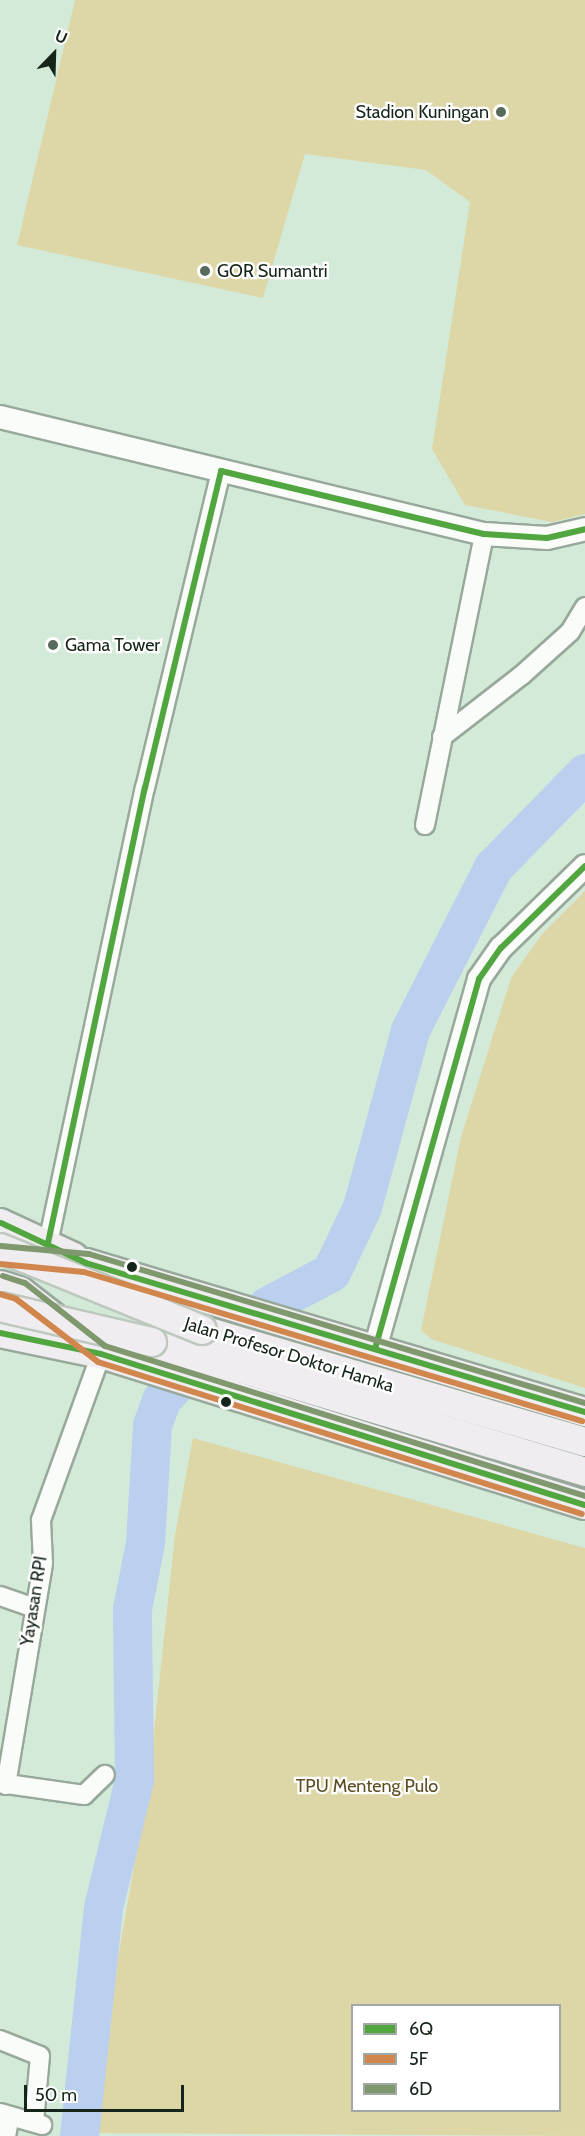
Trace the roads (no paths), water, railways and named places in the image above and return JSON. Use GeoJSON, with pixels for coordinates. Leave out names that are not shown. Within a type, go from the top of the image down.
{"type":"FeatureCollection","features":[{"type":"Feature","properties":{"kind":"main road"},"geometry":{"type":"LineString","coordinates":[[0,1223],[48,1243],[86,1263],[585,1412]]}},
{"type":"Feature","properties":{"kind":"main road","name":"Jalan Profesor Doktor Hamka"},"geometry":{"type":"LineString","coordinates":[[0,1248],[202,1330],[585,1442]]}},
{"type":"Feature","properties":{"kind":"main road"},"geometry":{"type":"LineString","coordinates":[[0,1255],[86,1263]]}},
{"type":"Feature","properties":{"kind":"main road"},"geometry":{"type":"LineString","coordinates":[[0,1285],[20,1291],[101,1354]]}},
{"type":"Feature","properties":{"kind":"main road","name":"Jalan Profesor Doktor Hamka"},"geometry":{"type":"LineString","coordinates":[[0,1307],[152,1342],[585,1472]]}},
{"type":"Feature","properties":{"kind":"main road"},"geometry":{"type":"LineString","coordinates":[[0,1333],[101,1354],[585,1504]]}},
{"type":"Feature","properties":{"kind":"street"},"geometry":{"type":"LineString","coordinates":[[0,417],[484,534],[548,538],[585,529]]}},
{"type":"Feature","properties":{"kind":"street"},"geometry":{"type":"LineString","coordinates":[[48,1243],[145,788],[221,471]]}},
{"type":"Feature","properties":{"kind":"street"},"geometry":{"type":"LineString","coordinates":[[425,825],[484,534]]}},
{"type":"Feature","properties":{"kind":"street"},"geometry":{"type":"LineString","coordinates":[[442,737],[570,632],[585,607]]}},
{"type":"Feature","properties":{"kind":"street"},"geometry":{"type":"LineString","coordinates":[[375,1349],[476,987],[501,948],[585,866]]}},
{"type":"Feature","properties":{"kind":"street","name":"Yayasan RPI"},"geometry":{"type":"LineString","coordinates":[[3,1784],[43,1563],[41,1520],[101,1354]]}},
{"type":"Feature","properties":{"kind":"street"},"geometry":{"type":"LineString","coordinates":[[0,1596],[34,1608]]}},
{"type":"Feature","properties":{"kind":"street"},"geometry":{"type":"LineString","coordinates":[[3,1784],[84,1795],[105,1775]]}},
{"type":"Feature","properties":{"kind":"street"},"geometry":{"type":"LineString","coordinates":[[0,2040],[40,2056],[38,2123],[5,2114],[6,2136]]}},
{"type":"Feature","properties":{"kind":"waterway"},"geometry":{"type":"LineString","coordinates":[[267,1306],[331,1272],[362,1207],[410,1030],[493,867],[585,773]]}},
{"type":"Feature","properties":{"kind":"waterway"},"geometry":{"type":"LineString","coordinates":[[79,2136],[103,1907],[134,1780],[132,1609],[145,1543],[152,1425],[161,1400],[178,1382]]}},
{"type":"Feature","properties":{"kind":"place","name":"Stadion Kuningan"},"geometry":{"type":"Point","coordinates":[501,112]}},
{"type":"Feature","properties":{"kind":"place","name":"GOR Sumantri"},"geometry":{"type":"Point","coordinates":[205,271]}},
{"type":"Feature","properties":{"kind":"place","name":"Gama Tower"},"geometry":{"type":"Point","coordinates":[53,645]}},
{"type":"Feature","properties":{"kind":"park label","name":"TPU Menteng Pulo"},"geometry":{"type":"Point","coordinates":[367,1786]}}]}
